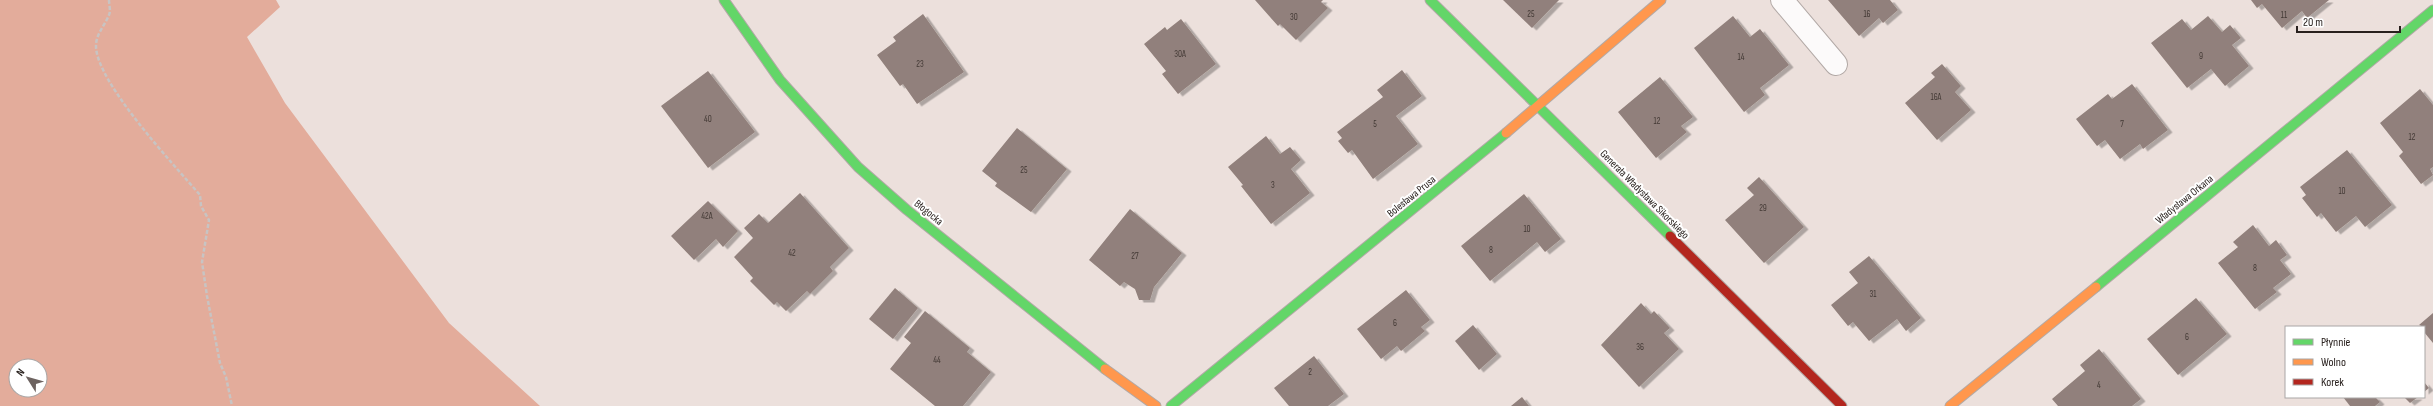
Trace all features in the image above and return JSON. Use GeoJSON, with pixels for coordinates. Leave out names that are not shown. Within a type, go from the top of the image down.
{"type":"FeatureCollection","features":[{"type":"Feature","properties":{"kind":"street","name":"Błogocka"},"geometry":{"type":"LineString","coordinates":[[724,0],[780,80],[858,167],[920,220],[1113,375],[1156,406]]}},
{"type":"Feature","properties":{"kind":"street","name":"Generała Władysława Sikorskiego"},"geometry":{"type":"LineString","coordinates":[[1430,0],[1842,406]]}},
{"type":"Feature","properties":{"kind":"street","name":"Bolesława Prusa"},"geometry":{"type":"LineString","coordinates":[[1171,406],[1483,152],[1661,0]]}},
{"type":"Feature","properties":{"kind":"street"},"geometry":{"type":"LineString","coordinates":[[1782,0],[1836,64]]}},
{"type":"Feature","properties":{"kind":"street","name":"Władysława Orkana"},"geometry":{"type":"LineString","coordinates":[[1950,406],[2433,10]]}},
{"type":"Feature","properties":{"kind":"path"},"geometry":{"type":"LineString","coordinates":[[109,0],[110,14],[101,29],[96,45],[99,64],[107,79],[145,131],[200,195],[201,206],[209,220],[202,262],[215,343],[232,406]]}},
{"type":"Feature","properties":{"kind":"shaded area"},"geometry":{"type":"Polygon","coordinates":[[[0,0],[276,0],[280,7],[247,37],[285,103],[449,323],[540,406],[0,406],[0,0]]]}},
{"type":"Feature","properties":{"kind":"building"},"geometry":{"type":"Polygon","coordinates":[[[1255,0],[1323,0],[1321,2],[1328,8],[1296,40],[1280,24],[1278,26],[1255,0]]]}},
{"type":"Feature","properties":{"kind":"building"},"geometry":{"type":"Polygon","coordinates":[[[1503,0],[1559,0],[1532,28],[1503,0]]]}},
{"type":"Feature","properties":{"kind":"building"},"geometry":{"type":"Polygon","coordinates":[[[1828,0],[1890,0],[1898,10],[1883,23],[1879,18],[1859,36],[1828,0]]]}},
{"type":"Feature","properties":{"kind":"building"},"geometry":{"type":"Polygon","coordinates":[[[2251,0],[2329,0],[2307,18],[2302,11],[2282,28],[2262,4],[2257,8],[2251,0]]]}},
{"type":"Feature","properties":{"kind":"building"},"geometry":{"type":"Polygon","coordinates":[[[923,14],[964,72],[917,104],[903,84],[900,86],[877,55],[896,41],[893,37],[923,14]]]}},
{"type":"Feature","properties":{"kind":"building"},"geometry":{"type":"Polygon","coordinates":[[[1733,16],[1750,37],[1760,29],[1789,65],[1760,88],[1765,95],[1744,112],[1694,48],[1733,16]]]}},
{"type":"Feature","properties":{"kind":"building"},"geometry":{"type":"Polygon","coordinates":[[[2208,16],[2222,32],[2230,25],[2241,38],[2232,45],[2249,66],[2225,86],[2211,69],[2187,88],[2151,43],[2182,19],[2191,30],[2208,16]]]}},
{"type":"Feature","properties":{"kind":"building"},"geometry":{"type":"Polygon","coordinates":[[[1181,19],[1216,64],[1178,94],[1162,74],[1166,71],[1144,44],[1165,27],[1167,30],[1181,19]]]}},
{"type":"Feature","properties":{"kind":"building"},"geometry":{"type":"Polygon","coordinates":[[[1942,64],[1961,86],[1955,92],[1971,110],[1937,140],[1905,103],[1935,77],[1931,73],[1942,64]]]}},
{"type":"Feature","properties":{"kind":"building"},"geometry":{"type":"Polygon","coordinates":[[[1402,70],[1422,96],[1396,116],[1418,144],[1373,179],[1352,150],[1348,153],[1338,141],[1342,138],[1337,132],[1383,97],[1377,90],[1402,70]]]}},
{"type":"Feature","properties":{"kind":"building"},"geometry":{"type":"Polygon","coordinates":[[[708,71],[755,132],[708,168],[661,106],[708,71]]]}},
{"type":"Feature","properties":{"kind":"building"},"geometry":{"type":"Polygon","coordinates":[[[1660,77],[1693,117],[1681,126],[1687,132],[1656,158],[1618,112],[1660,77]]]}},
{"type":"Feature","properties":{"kind":"building"},"geometry":{"type":"Polygon","coordinates":[[[2132,84],[2168,130],[2143,149],[2140,144],[2120,159],[2105,140],[2097,146],[2076,119],[2108,94],[2112,99],[2132,84]]]}},
{"type":"Feature","properties":{"kind":"building"},"geometry":{"type":"Polygon","coordinates":[[[2420,89],[2433,105],[2433,167],[2430,169],[2433,175],[2421,184],[2399,156],[2403,152],[2380,123],[2420,89]]]}},
{"type":"Feature","properties":{"kind":"building"},"geometry":{"type":"Polygon","coordinates":[[[1017,128],[1067,169],[1031,212],[995,186],[997,183],[982,171],[1017,128]]]}},
{"type":"Feature","properties":{"kind":"building"},"geometry":{"type":"Polygon","coordinates":[[[1266,136],[1280,154],[1290,147],[1301,160],[1291,169],[1310,193],[1271,224],[1228,167],[1266,136]]]}},
{"type":"Feature","properties":{"kind":"building"},"geometry":{"type":"Polygon","coordinates":[[[2347,150],[2392,205],[2365,227],[2356,216],[2336,232],[2321,213],[2317,217],[2302,198],[2306,195],[2300,187],[2347,150]]]}},
{"type":"Feature","properties":{"kind":"building"},"geometry":{"type":"Polygon","coordinates":[[[1759,177],[1804,227],[1764,263],[1725,220],[1754,195],[1747,188],[1759,177]]]}},
{"type":"Feature","properties":{"kind":"building"},"geometry":{"type":"Polygon","coordinates":[[[800,193],[849,248],[830,267],[833,271],[810,294],[807,291],[786,311],[777,302],[774,305],[750,281],[753,278],[734,257],[753,238],[744,228],[759,214],[768,223],[800,193]]]}},
{"type":"Feature","properties":{"kind":"building"},"geometry":{"type":"Polygon","coordinates":[[[1524,194],[1561,239],[1545,252],[1537,242],[1490,281],[1461,246],[1524,194]]]}},
{"type":"Feature","properties":{"kind":"building"},"geometry":{"type":"Polygon","coordinates":[[[708,201],[738,231],[723,247],[716,239],[694,260],[671,236],[708,201]]]}},
{"type":"Feature","properties":{"kind":"building"},"geometry":{"type":"Polygon","coordinates":[[[1130,209],[1182,253],[1154,287],[1150,300],[1139,300],[1135,289],[1124,282],[1120,286],[1089,260],[1130,209]]]}},
{"type":"Feature","properties":{"kind":"building"},"geometry":{"type":"Polygon","coordinates":[[[2253,225],[2269,246],[2276,240],[2287,255],[2280,260],[2291,274],[2273,288],[2277,292],[2255,309],[2218,263],[2238,247],[2233,242],[2253,225]]]}},
{"type":"Feature","properties":{"kind":"building"},"geometry":{"type":"Polygon","coordinates":[[[1869,256],[1921,318],[1906,331],[1897,319],[1869,341],[1853,322],[1848,326],[1831,305],[1858,283],[1849,272],[1869,256]]]}},
{"type":"Feature","properties":{"kind":"building"},"geometry":{"type":"Polygon","coordinates":[[[895,288],[918,308],[893,339],[869,319],[895,288]]]}},
{"type":"Feature","properties":{"kind":"building"},"geometry":{"type":"Polygon","coordinates":[[[1406,290],[1430,320],[1421,327],[1425,331],[1401,351],[1397,346],[1381,359],[1357,329],[1406,290]]]}},
{"type":"Feature","properties":{"kind":"building"},"geometry":{"type":"Polygon","coordinates":[[[2196,298],[2227,334],[2178,375],[2147,339],[2196,298]]]}},
{"type":"Feature","properties":{"kind":"building"},"geometry":{"type":"Polygon","coordinates":[[[1641,303],[1651,314],[1654,311],[1670,328],[1664,333],[1679,349],[1639,387],[1601,345],[1641,303]]]}},
{"type":"Feature","properties":{"kind":"building"},"geometry":{"type":"Polygon","coordinates":[[[925,311],[970,348],[967,352],[991,372],[963,406],[935,406],[890,369],[911,343],[904,337],[925,311]]]}},
{"type":"Feature","properties":{"kind":"building"},"geometry":{"type":"Polygon","coordinates":[[[2433,313],[2433,343],[2425,333],[2425,326],[2419,325],[2433,313]]]}},
{"type":"Feature","properties":{"kind":"building"},"geometry":{"type":"Polygon","coordinates":[[[1473,325],[1497,354],[1479,370],[1455,341],[1473,325]]]}},
{"type":"Feature","properties":{"kind":"building"},"geometry":{"type":"Polygon","coordinates":[[[2099,349],[2141,399],[2132,406],[2058,406],[2052,399],[2085,371],[2080,365],[2099,349]]]}},
{"type":"Feature","properties":{"kind":"building"},"geometry":{"type":"Polygon","coordinates":[[[1314,356],[1344,394],[1328,406],[1289,406],[1274,388],[1314,356]]]}},
{"type":"Feature","properties":{"kind":"building"},"geometry":{"type":"Polygon","coordinates":[[[2425,383],[2429,388],[2425,391],[2425,383]]]}},
{"type":"Feature","properties":{"kind":"building"},"geometry":{"type":"Polygon","coordinates":[[[1522,397],[1529,406],[1511,406],[1522,397]]]}},
{"type":"Feature","properties":{"kind":"building"},"geometry":{"type":"Polygon","coordinates":[[[2344,398],[2376,398],[2380,402],[2375,406],[2350,406],[2344,398]]]}},
{"type":"Feature","properties":{"kind":"building"},"geometry":{"type":"Polygon","coordinates":[[[2405,398],[2417,398],[2410,403],[2405,398]]]}},
{"type":"Feature","properties":{"kind":"traffic: fast"},"geometry":{"type":"LineString","coordinates":[[724,0],[780,80],[858,167],[907,210],[1105,369]]}},
{"type":"Feature","properties":{"kind":"traffic: fast"},"geometry":{"type":"LineString","coordinates":[[1430,0],[1670,236]]}},
{"type":"Feature","properties":{"kind":"traffic: fast"},"geometry":{"type":"LineString","coordinates":[[2096,287],[2433,10]]}},
{"type":"Feature","properties":{"kind":"traffic: fast"},"geometry":{"type":"LineString","coordinates":[[1171,406],[1506,133]]}},
{"type":"Feature","properties":{"kind":"traffic: slow"},"geometry":{"type":"LineString","coordinates":[[1506,133],[1661,0]]}},
{"type":"Feature","properties":{"kind":"traffic: slow"},"geometry":{"type":"LineString","coordinates":[[1950,406],[2096,287]]}},
{"type":"Feature","properties":{"kind":"traffic: slow"},"geometry":{"type":"LineString","coordinates":[[1105,369],[1156,406]]}},
{"type":"Feature","properties":{"kind":"traffic: jam"},"geometry":{"type":"LineString","coordinates":[[1670,236],[1842,406]]}}]}
